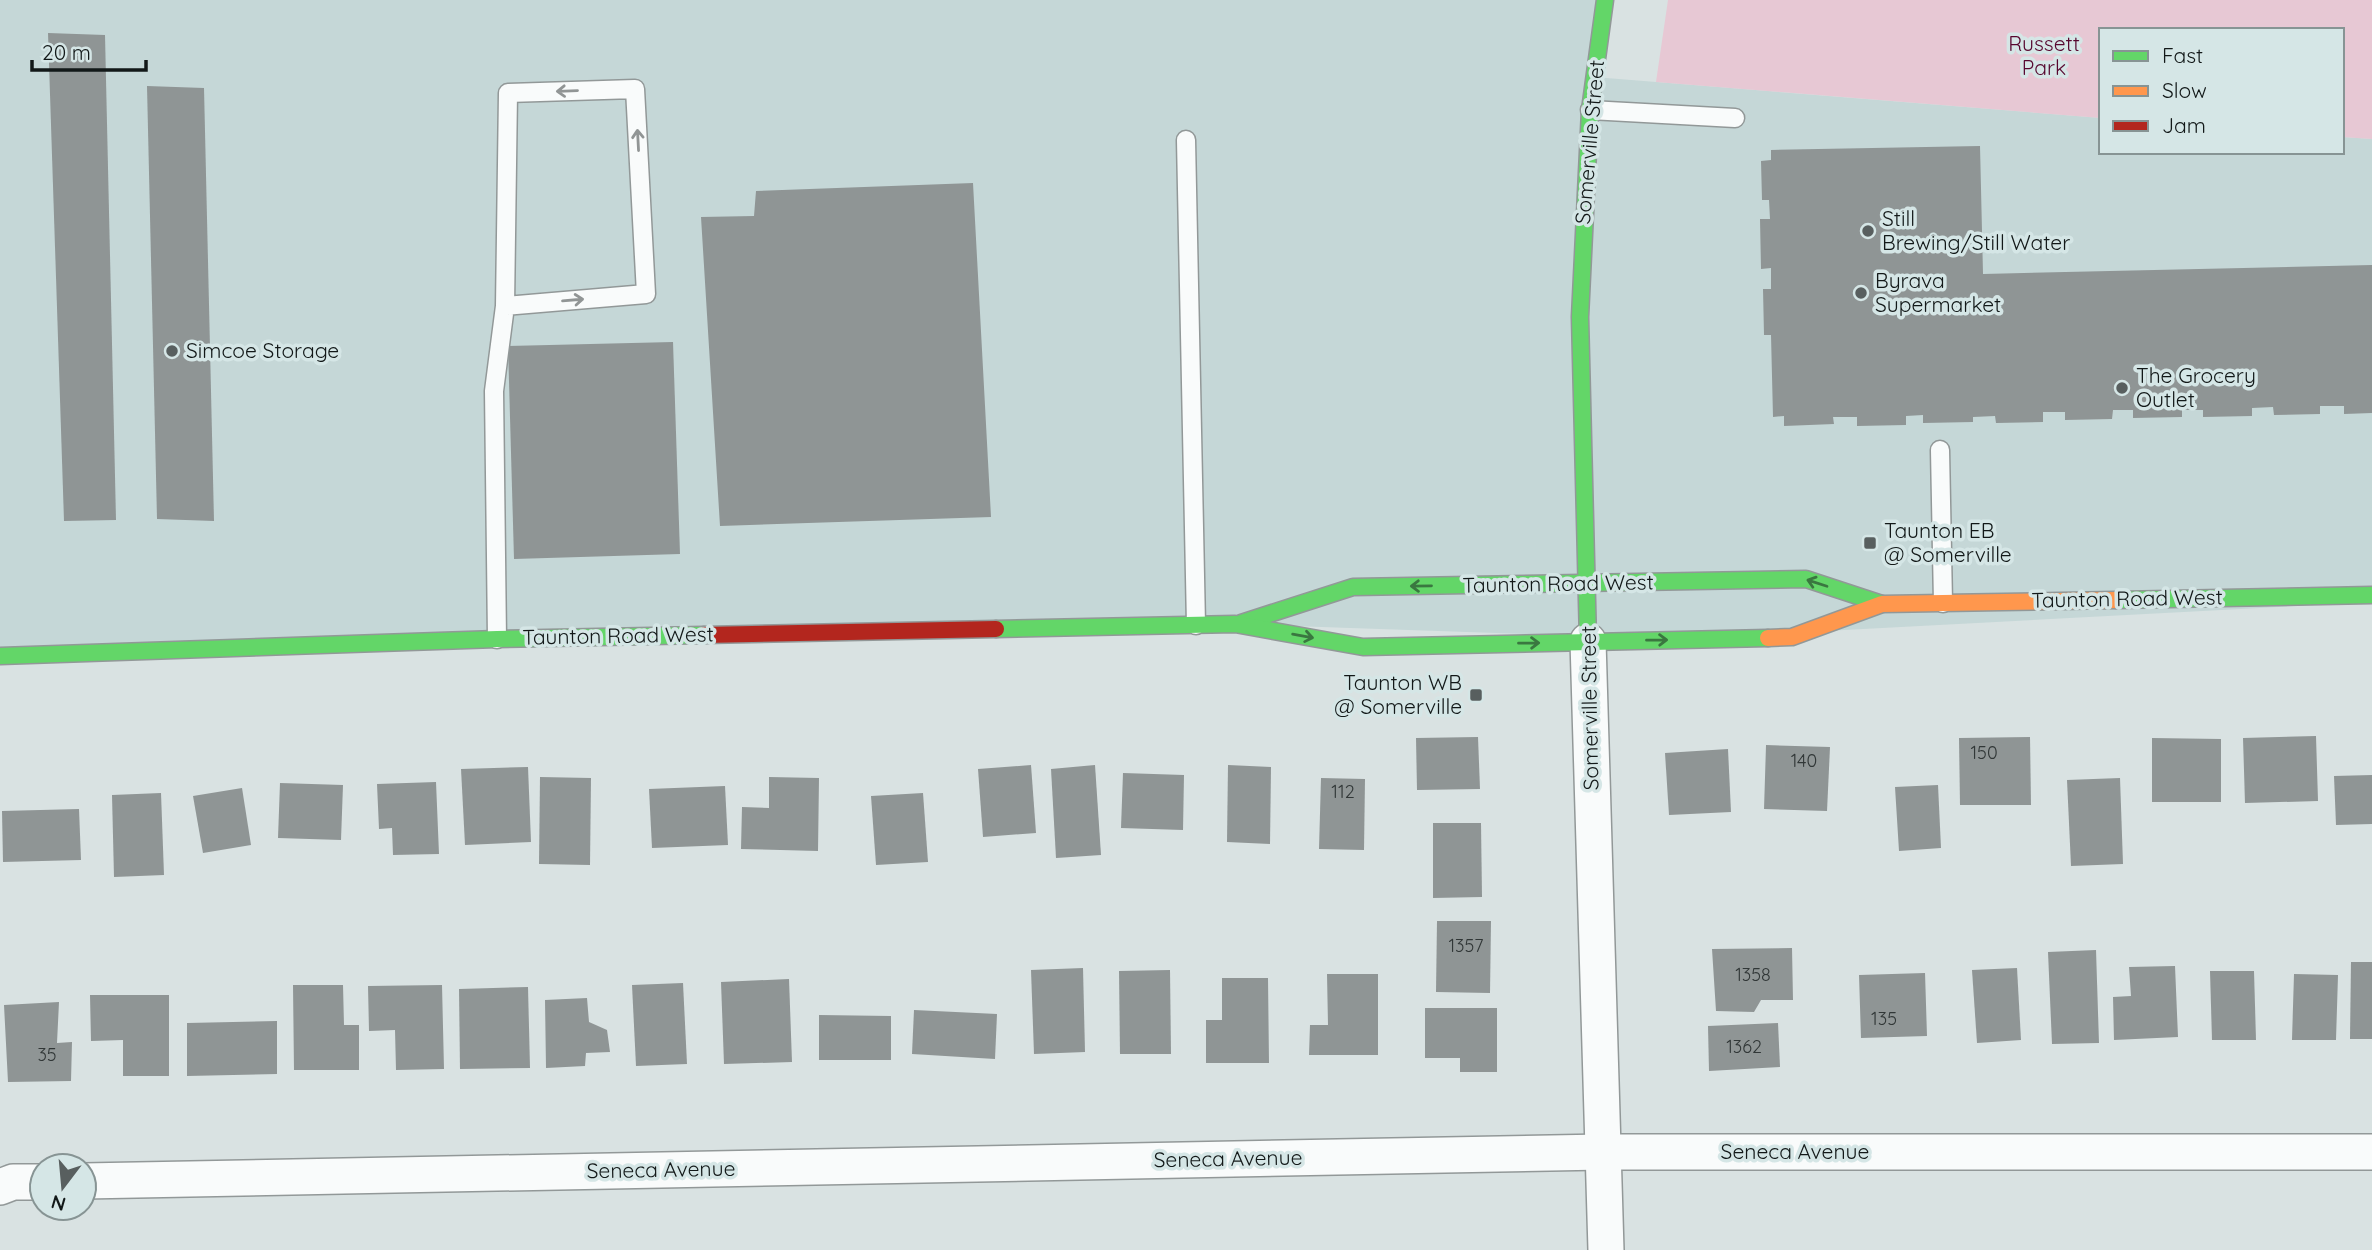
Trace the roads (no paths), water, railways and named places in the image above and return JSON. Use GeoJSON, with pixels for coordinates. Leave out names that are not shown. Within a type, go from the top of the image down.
{"type":"FeatureCollection","features":[{"type":"Feature","properties":{"kind":"main road","name":"Somerville Street"},"geometry":{"type":"LineString","coordinates":[[1588,641],[1580,317],[1590,110],[1605,0]]}},
{"type":"Feature","properties":{"kind":"main road","name":"Taunton Road West"},"geometry":{"type":"LineString","coordinates":[[1235,625],[1353,587],[1806,579],[1882,604],[2372,595]]}},
{"type":"Feature","properties":{"kind":"main road","name":"Taunton Road West"},"geometry":{"type":"LineString","coordinates":[[0,656],[497,639],[1196,625],[1235,625],[1363,647],[1792,637],[1882,604]]}},
{"type":"Feature","properties":{"kind":"street","name":"Somerville Street"},"geometry":{"type":"LineString","coordinates":[[1588,641],[1606,1250]]}},
{"type":"Feature","properties":{"kind":"street","name":"Seneca Avenue"},"geometry":{"type":"LineString","coordinates":[[98,1181],[1603,1152],[2372,1152]]}},
{"type":"Feature","properties":{"kind":"street"},"geometry":{"type":"LineString","coordinates":[[0,1187],[13,1182],[28,1182]]}},
{"type":"Feature","properties":{"kind":"lane"},"geometry":{"type":"LineString","coordinates":[[497,639],[494,391],[505,306],[508,93],[635,89],[646,293],[505,306]]}},
{"type":"Feature","properties":{"kind":"lane"},"geometry":{"type":"LineString","coordinates":[[1590,110],[1735,118]]}},
{"type":"Feature","properties":{"kind":"lane"},"geometry":{"type":"LineString","coordinates":[[1186,140],[1196,625]]}},
{"type":"Feature","properties":{"kind":"lane"},"geometry":{"type":"LineString","coordinates":[[1940,450],[1943,603]]}},
{"type":"Feature","properties":{"kind":"place","name":"Still Brewing/Still Water"},"geometry":{"type":"Point","coordinates":[1868,231]}},
{"type":"Feature","properties":{"kind":"place","name":"Byrava Supermarket"},"geometry":{"type":"Point","coordinates":[1861,293]}},
{"type":"Feature","properties":{"kind":"place","name":"Simcoe Storage"},"geometry":{"type":"Point","coordinates":[172,351]}},
{"type":"Feature","properties":{"kind":"place","name":"The Grocery Outlet"},"geometry":{"type":"Point","coordinates":[2122,388]}},
{"type":"Feature","properties":{"kind":"place","name":"Taunton EB @ Somerville"},"geometry":{"type":"Point","coordinates":[1870,543]}},
{"type":"Feature","properties":{"kind":"place","name":"Taunton WB @ Somerville"},"geometry":{"type":"Point","coordinates":[1476,695]}},
{"type":"Feature","properties":{"kind":"park label","name":"Russett Park"},"geometry":{"type":"Point","coordinates":[2044,56]}}]}
